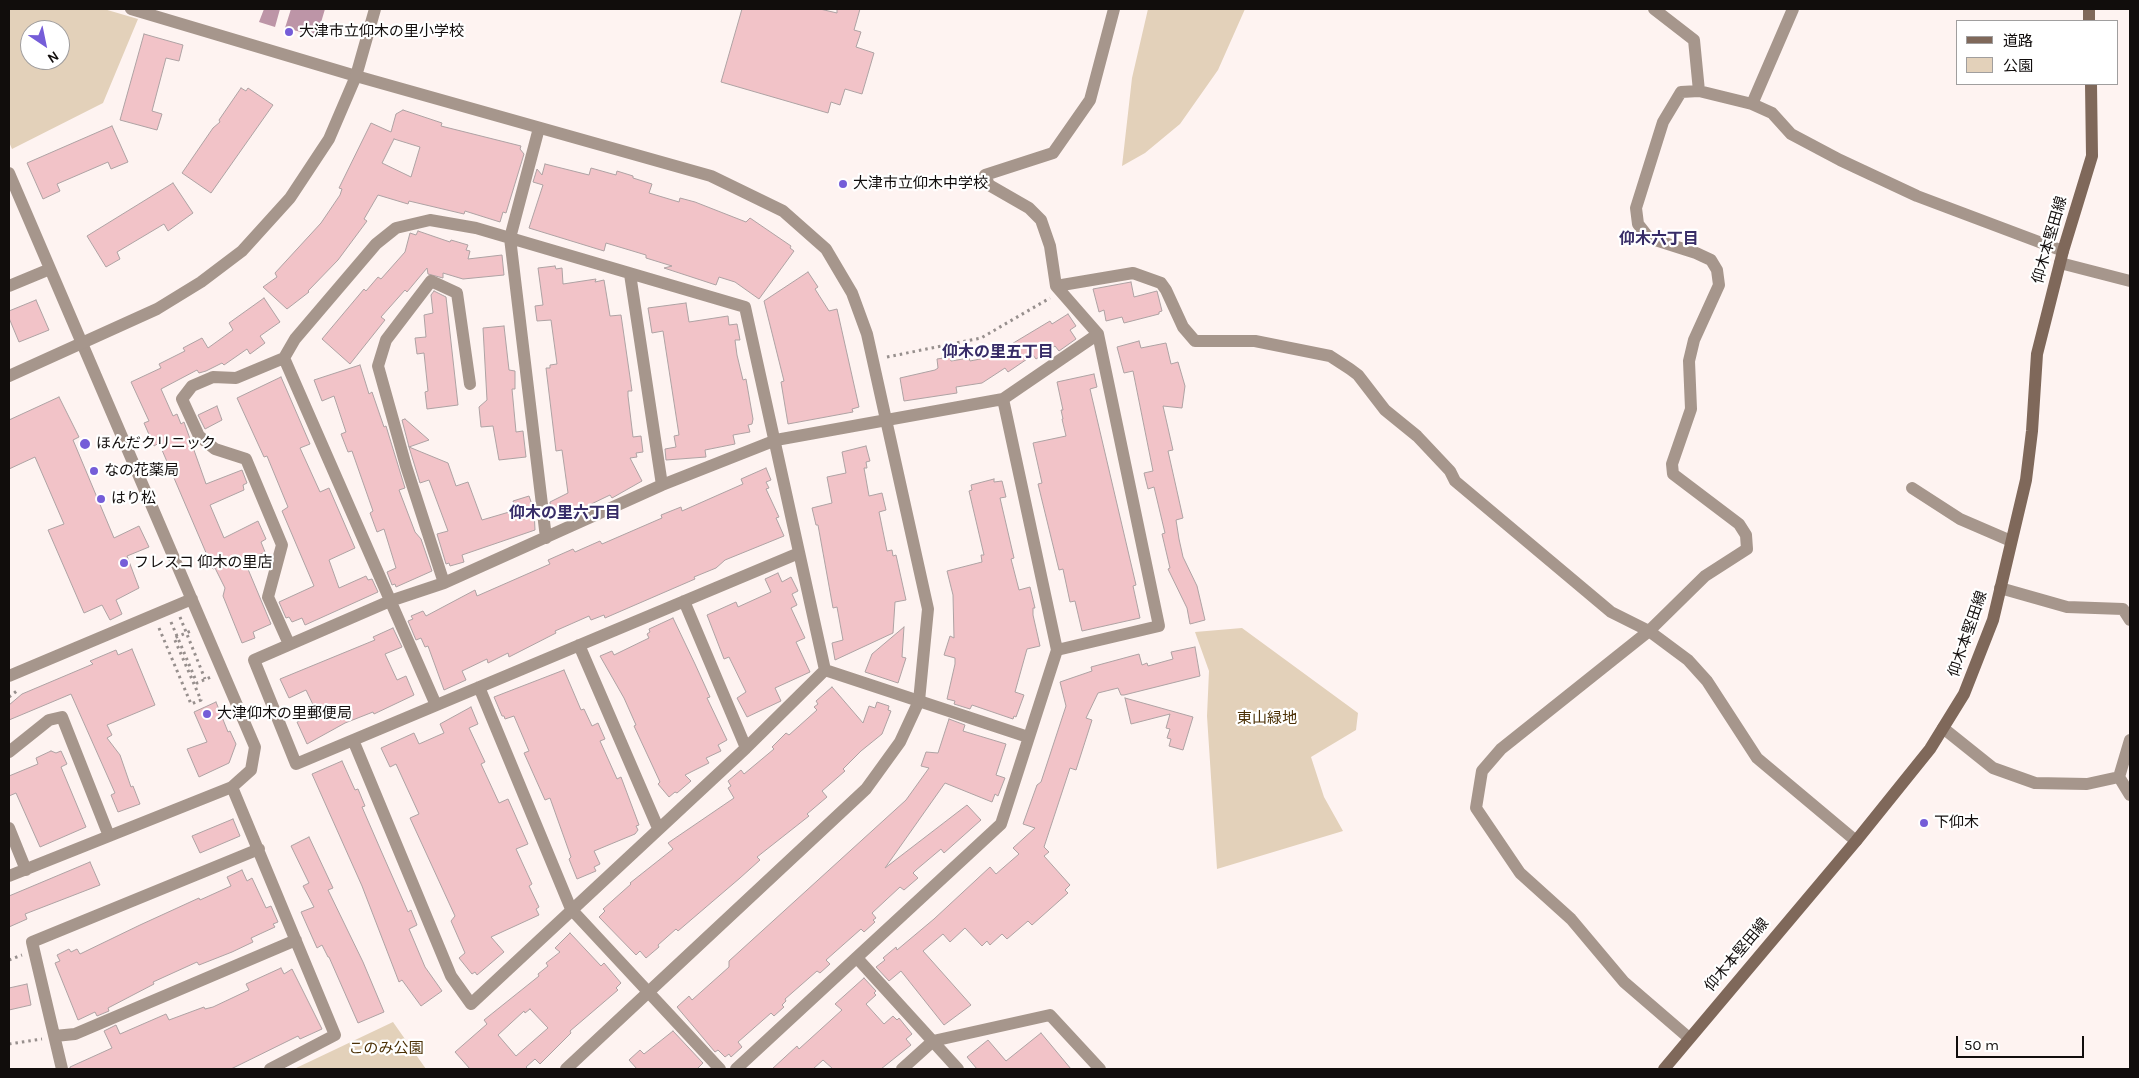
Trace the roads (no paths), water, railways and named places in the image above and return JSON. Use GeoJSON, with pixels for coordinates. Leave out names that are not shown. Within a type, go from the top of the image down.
{"type":"FeatureCollection","features":[{"type":"Feature","properties":{"kind":"main road","name":"仰木本堅田線"},"geometry":{"type":"LineString","coordinates":[[1664,1069],[1930,750],[1964,694],[1993,620],[2026,480],[2032,431],[2037,354],[2062,257],[2092,156],[2092,85]]}},
{"type":"Feature","properties":{"kind":"street"},"geometry":{"type":"LineString","coordinates":[[131,9],[356,76],[711,176],[783,211],[826,249],[852,293],[874,360],[928,609],[919,701],[900,742],[866,789],[566,1069]]}},
{"type":"Feature","properties":{"kind":"street"},"geometry":{"type":"LineString","coordinates":[[9,376],[157,309],[202,282],[242,251],[290,198],[329,139],[356,76],[375,9]]}},
{"type":"Feature","properties":{"kind":"street"},"geometry":{"type":"LineString","coordinates":[[1057,650],[1159,626],[1098,334],[1059,289],[1050,246],[1041,220],[1029,208],[989,185],[985,175],[1053,153],[1090,100],[1114,9]]}},
{"type":"Feature","properties":{"kind":"street"},"geometry":{"type":"LineString","coordinates":[[1654,9],[1694,40],[1699,90]]}},
{"type":"Feature","properties":{"kind":"street"},"geometry":{"type":"LineString","coordinates":[[1752,104],[1793,9]]}},
{"type":"Feature","properties":{"kind":"street"},"geometry":{"type":"LineString","coordinates":[[1689,1038],[1624,982],[1571,919],[1520,873],[1476,808],[1482,771],[1501,748],[1649,631],[1705,576],[1747,549],[1746,535],[1739,524],[1673,474],[1672,464],[1691,409],[1689,361],[1694,340],[1719,285],[1717,270],[1711,260],[1696,253],[1649,238],[1638,224],[1636,208],[1663,122],[1681,92],[1699,90],[1752,104],[1772,113],[1791,134],[1840,160],[1917,196],[2062,257],[2130,281]]}},
{"type":"Feature","properties":{"kind":"street"},"geometry":{"type":"LineString","coordinates":[[539,128],[510,238],[546,538]]}},
{"type":"Feature","properties":{"kind":"street"},"geometry":{"type":"LineString","coordinates":[[9,173],[255,747],[251,770],[232,788],[9,876]]}},
{"type":"Feature","properties":{"kind":"street"},"geometry":{"type":"LineString","coordinates":[[289,644],[268,597],[282,545],[246,459],[215,449],[199,436],[182,398],[192,386],[213,377],[236,378],[284,358],[295,339],[376,244],[396,228],[430,220],[460,224],[745,307],[776,440],[825,670]]}},
{"type":"Feature","properties":{"kind":"street"},"geometry":{"type":"LineString","coordinates":[[9,286],[50,269]]}},
{"type":"Feature","properties":{"kind":"street"},"geometry":{"type":"LineString","coordinates":[[1059,289],[1133,273],[1160,283],[1166,290],[1182,327],[1195,341],[1255,341],[1330,356],[1358,375],[1385,410],[1417,436],[1450,471],[1454,481],[1611,612],[1649,631],[1688,660],[1707,681],[1758,758],[1856,841]]}},
{"type":"Feature","properties":{"kind":"street"},"geometry":{"type":"LineString","coordinates":[[630,274],[662,485]]}},
{"type":"Feature","properties":{"kind":"street"},"geometry":{"type":"LineString","coordinates":[[444,583],[406,466],[378,366],[386,340],[431,281],[457,293],[470,384]]}},
{"type":"Feature","properties":{"kind":"street"},"geometry":{"type":"LineString","coordinates":[[799,553],[296,764],[254,660],[390,601],[444,583],[662,485],[776,440],[1003,399],[1098,334]]}},
{"type":"Feature","properties":{"kind":"street"},"geometry":{"type":"LineString","coordinates":[[284,358],[436,705]]}},
{"type":"Feature","properties":{"kind":"street"},"geometry":{"type":"LineString","coordinates":[[736,1069],[1001,824],[1057,650],[1003,399]]}},
{"type":"Feature","properties":{"kind":"street"},"geometry":{"type":"LineString","coordinates":[[1912,488],[1960,519],[2011,540]]}},
{"type":"Feature","properties":{"kind":"street"},"geometry":{"type":"LineString","coordinates":[[2000,588],[2068,608],[2123,609],[2130,620]]}},
{"type":"Feature","properties":{"kind":"street"},"geometry":{"type":"LineString","coordinates":[[9,676],[192,600]]}},
{"type":"Feature","properties":{"kind":"street"},"geometry":{"type":"LineString","coordinates":[[684,601],[746,748]]}},
{"type":"Feature","properties":{"kind":"street"},"geometry":{"type":"LineString","coordinates":[[579,645],[658,828]]}},
{"type":"Feature","properties":{"kind":"street"},"geometry":{"type":"LineString","coordinates":[[825,670],[1028,737]]}},
{"type":"Feature","properties":{"kind":"street"},"geometry":{"type":"LineString","coordinates":[[353,740],[451,976],[471,1004],[746,748],[825,670]]}},
{"type":"Feature","properties":{"kind":"street"},"geometry":{"type":"LineString","coordinates":[[478,687],[571,909],[720,1069]]}},
{"type":"Feature","properties":{"kind":"street"},"geometry":{"type":"LineString","coordinates":[[9,752],[49,720],[62,716],[110,836]]}},
{"type":"Feature","properties":{"kind":"street"},"geometry":{"type":"LineString","coordinates":[[1943,728],[1993,768],[2035,782],[2087,784],[2120,776]]}},
{"type":"Feature","properties":{"kind":"street"},"geometry":{"type":"LineString","coordinates":[[2130,740],[2120,776],[2130,795]]}},
{"type":"Feature","properties":{"kind":"street"},"geometry":{"type":"LineString","coordinates":[[232,788],[335,1034],[270,1069]]}},
{"type":"Feature","properties":{"kind":"street"},"geometry":{"type":"LineString","coordinates":[[9,828],[26,870]]}},
{"type":"Feature","properties":{"kind":"street"},"geometry":{"type":"LineString","coordinates":[[62,1069],[32,942],[259,849]]}},
{"type":"Feature","properties":{"kind":"street"},"geometry":{"type":"LineString","coordinates":[[55,1036],[75,1034],[296,940]]}},
{"type":"Feature","properties":{"kind":"street"},"geometry":{"type":"LineString","coordinates":[[857,958],[958,1069]]}},
{"type":"Feature","properties":{"kind":"street"},"geometry":{"type":"LineString","coordinates":[[902,1069],[933,1041],[1050,1015],[1100,1069]]}},
{"type":"Feature","properties":{"kind":"place","name":"大津市立仰木の里小学校"},"geometry":{"type":"Point","coordinates":[289,32]}},
{"type":"Feature","properties":{"kind":"place","name":"大津市立仰木中学校"},"geometry":{"type":"Point","coordinates":[843,184]}},
{"type":"Feature","properties":{"kind":"place","name":"ほんだクリニック"},"geometry":{"type":"Point","coordinates":[85,444]}},
{"type":"Feature","properties":{"kind":"place","name":"なの花薬局"},"geometry":{"type":"Point","coordinates":[94,471]}},
{"type":"Feature","properties":{"kind":"place","name":"はり松"},"geometry":{"type":"Point","coordinates":[101,499]}},
{"type":"Feature","properties":{"kind":"place","name":"フレスコ 仰木の里店"},"geometry":{"type":"Point","coordinates":[124,563]}},
{"type":"Feature","properties":{"kind":"place","name":"大津仰木の里郵便局"},"geometry":{"type":"Point","coordinates":[207,714]}},
{"type":"Feature","properties":{"kind":"place","name":"下仰木"},"geometry":{"type":"Point","coordinates":[1924,823]}},
{"type":"Feature","properties":{"kind":"district","name":"仰木六丁目"},"geometry":{"type":"Point","coordinates":[1659,239]}},
{"type":"Feature","properties":{"kind":"district","name":"仰木の里五丁目"},"geometry":{"type":"Point","coordinates":[998,352]}},
{"type":"Feature","properties":{"kind":"district","name":"仰木の里六丁目"},"geometry":{"type":"Point","coordinates":[565,513]}},
{"type":"Feature","properties":{"kind":"park label","name":"東山緑地"},"geometry":{"type":"Point","coordinates":[1267,719]}},
{"type":"Feature","properties":{"kind":"park label","name":"このみ公園"},"geometry":{"type":"Point","coordinates":[386,1049]}}]}
